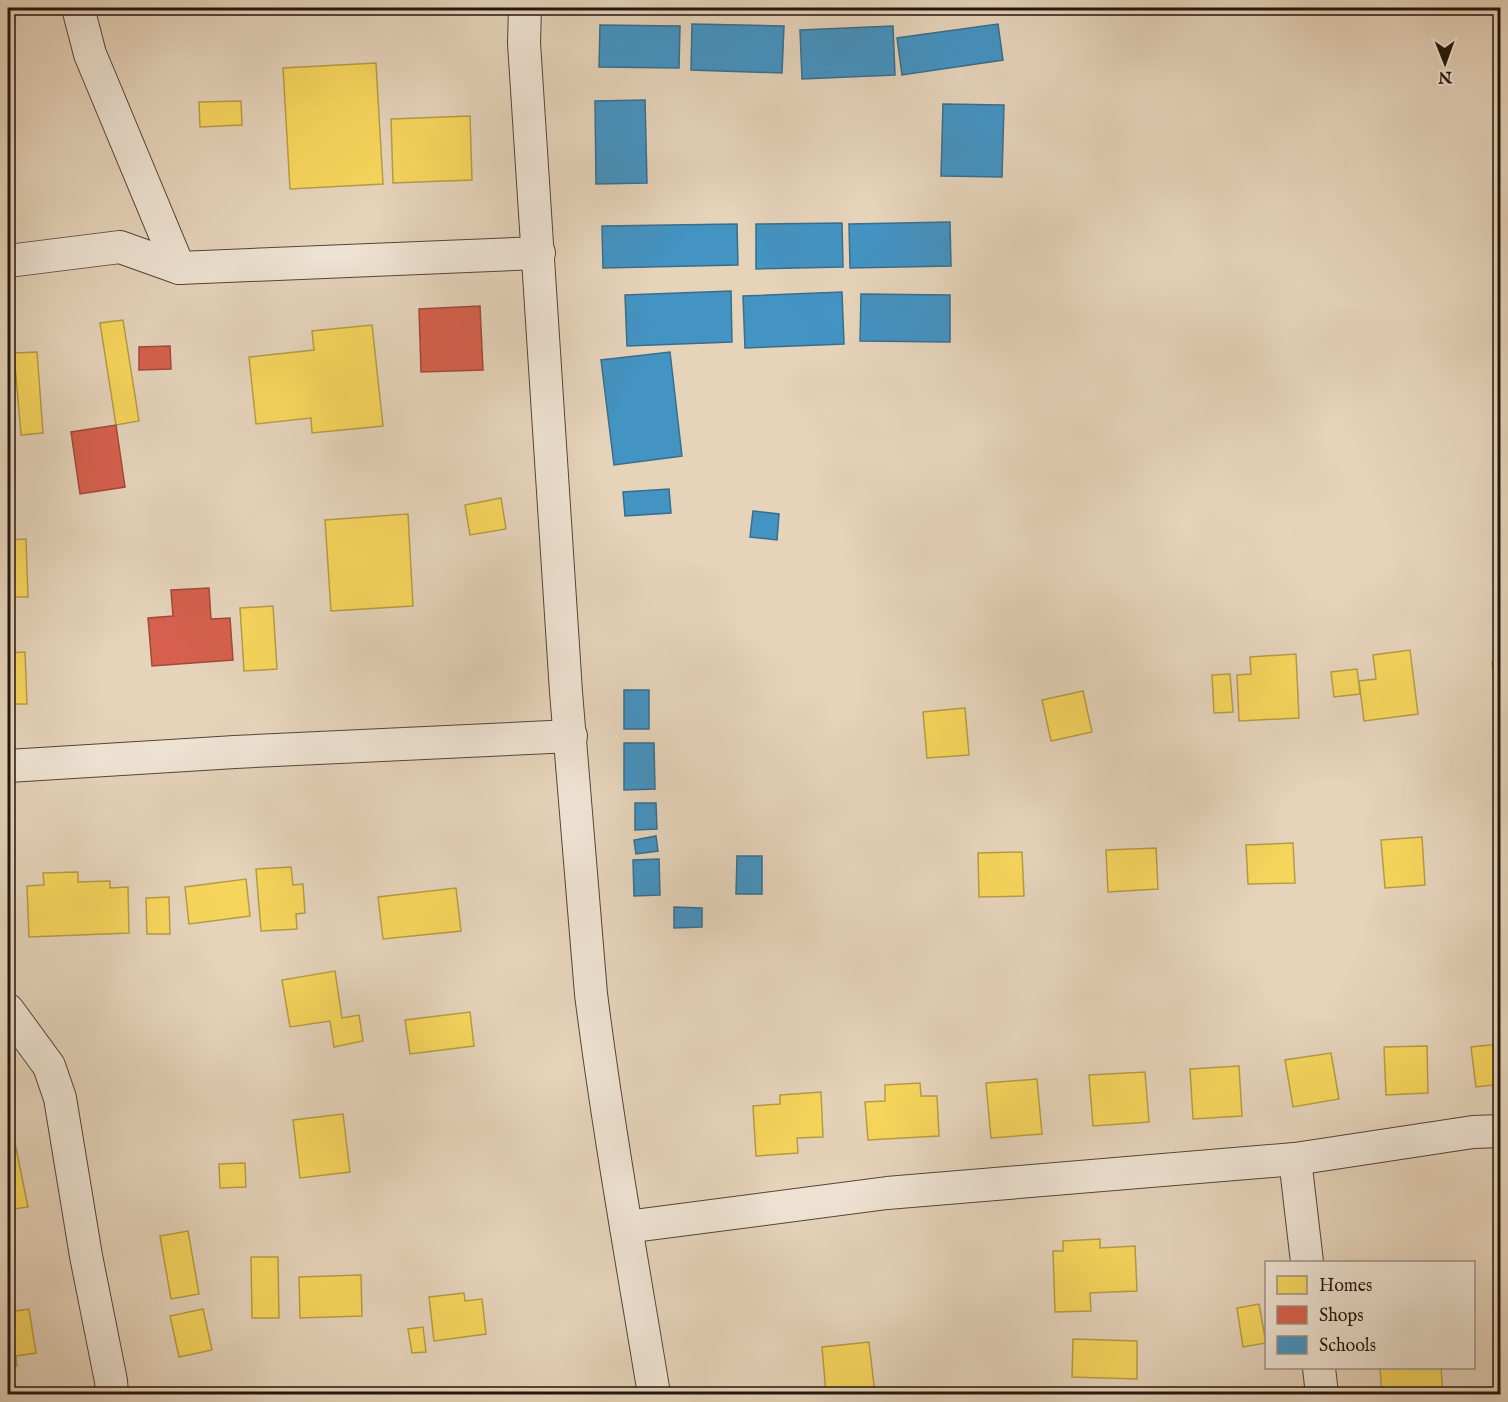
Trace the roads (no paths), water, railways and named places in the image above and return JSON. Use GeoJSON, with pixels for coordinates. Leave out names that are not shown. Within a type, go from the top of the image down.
{"type":"FeatureCollection","features":[{"type":"Feature","properties":{"kind":"street"},"geometry":{"type":"LineString","coordinates":[[78,8],[90,54],[179,268]]}},
{"type":"Feature","properties":{"kind":"street"},"geometry":{"type":"LineString","coordinates":[[525,8],[524,43],[566,692],[591,994],[596,1038],[654,1395]]}},
{"type":"Feature","properties":{"kind":"street"},"geometry":{"type":"LineString","coordinates":[[8,261],[120,247],[179,268],[539,253]]}},
{"type":"Feature","properties":{"kind":"street"},"geometry":{"type":"LineString","coordinates":[[8,766],[235,752],[571,736]]}},
{"type":"Feature","properties":{"kind":"street"},"geometry":{"type":"LineString","coordinates":[[12,1022],[49,1066],[60,1098],[112,1395]]}},
{"type":"Feature","properties":{"kind":"street"},"geometry":{"type":"LineString","coordinates":[[626,1227],[887,1193],[1295,1159],[1473,1132],[1500,1131]]}},
{"type":"Feature","properties":{"kind":"street"},"geometry":{"type":"LineString","coordinates":[[1295,1159],[1307,1261]]}},
{"type":"Feature","properties":{"kind":"street"},"geometry":{"type":"LineString","coordinates":[[1319,1369],[1322,1395]]}}]}
